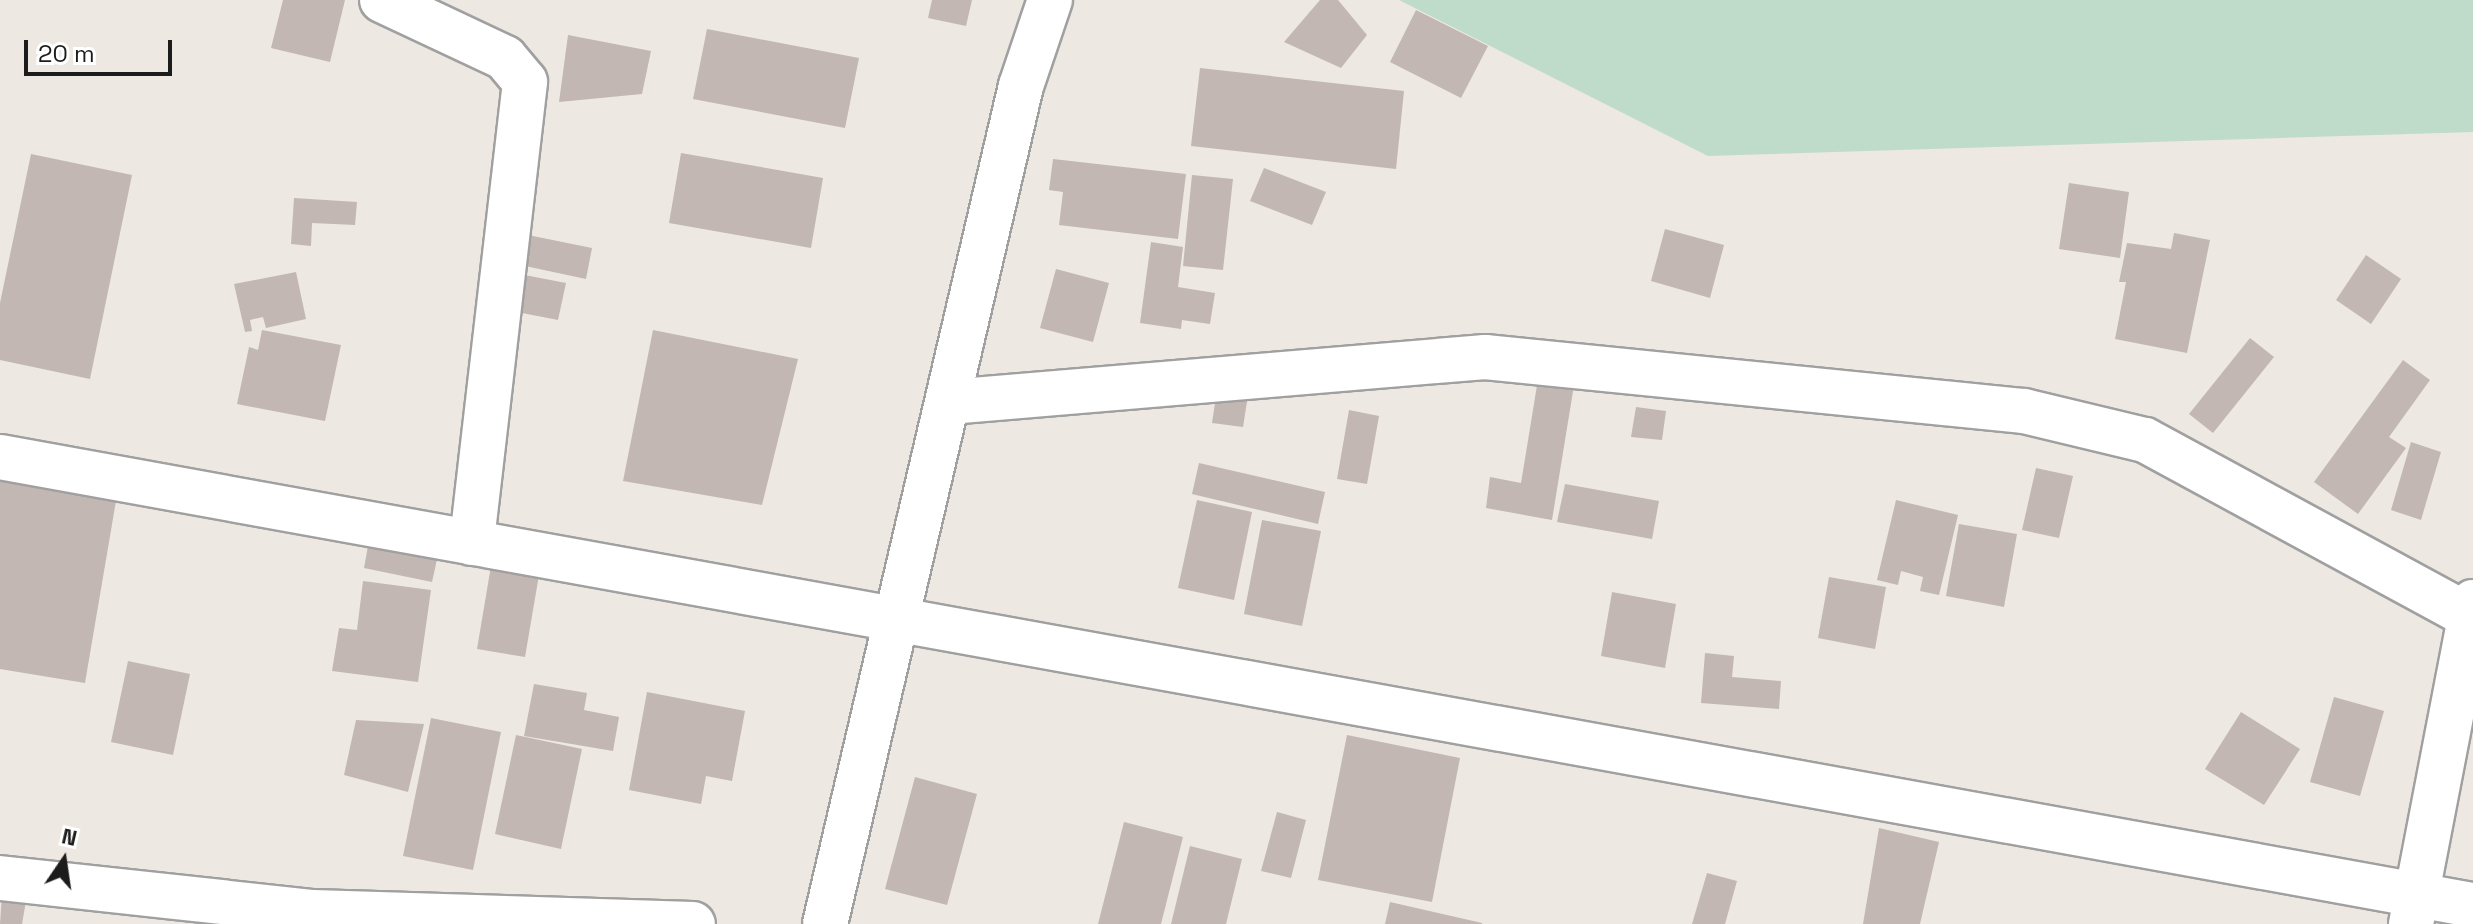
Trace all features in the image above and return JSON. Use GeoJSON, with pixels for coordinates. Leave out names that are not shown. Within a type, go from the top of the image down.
{"type":"FeatureCollection","features":[{"type":"Feature","properties":{"kind":"street"},"geometry":{"type":"LineString","coordinates":[[382,0],[505,58],[525,82],[472,543]]}},
{"type":"Feature","properties":{"kind":"street"},"geometry":{"type":"LineString","coordinates":[[825,924],[893,620],[949,402],[1021,86],[1050,0]]}},
{"type":"Feature","properties":{"kind":"street"},"geometry":{"type":"LineString","coordinates":[[949,402],[1485,357],[2024,411],[2145,440],[2472,613],[2413,909]]}},
{"type":"Feature","properties":{"kind":"street"},"geometry":{"type":"LineString","coordinates":[[0,457],[893,620],[2413,909],[2473,905]]}},
{"type":"Feature","properties":{"kind":"street"},"geometry":{"type":"LineString","coordinates":[[0,878],[312,918],[693,924]]}},
{"type":"Feature","properties":{"kind":"green space"},"geometry":{"type":"Polygon","coordinates":[[[1399,0],[2473,0],[2473,132],[1708,156],[1399,0]]]}},
{"type":"Feature","properties":{"kind":"building"},"geometry":{"type":"Polygon","coordinates":[[[283,0],[345,0],[330,62],[271,48],[283,0]]]}},
{"type":"Feature","properties":{"kind":"building"},"geometry":{"type":"Polygon","coordinates":[[[932,0],[972,0],[966,26],[928,18],[932,0]]]}},
{"type":"Feature","properties":{"kind":"building"},"geometry":{"type":"Polygon","coordinates":[[[1320,0],[1338,0],[1367,35],[1341,68],[1284,42],[1320,0]]]}},
{"type":"Feature","properties":{"kind":"building"},"geometry":{"type":"Polygon","coordinates":[[[1416,10],[1488,46],[1461,98],[1390,62],[1416,10]]]}},
{"type":"Feature","properties":{"kind":"building"},"geometry":{"type":"Polygon","coordinates":[[[707,29],[859,58],[845,128],[693,99],[707,29]]]}},
{"type":"Feature","properties":{"kind":"building"},"geometry":{"type":"Polygon","coordinates":[[[568,35],[651,51],[642,94],[559,102],[568,35]]]}},
{"type":"Feature","properties":{"kind":"building"},"geometry":{"type":"Polygon","coordinates":[[[1200,68],[1404,91],[1396,169],[1191,146],[1200,68]]]}},
{"type":"Feature","properties":{"kind":"building"},"geometry":{"type":"Polygon","coordinates":[[[681,153],[823,178],[811,248],[669,223],[681,153]]]}},
{"type":"Feature","properties":{"kind":"building"},"geometry":{"type":"Polygon","coordinates":[[[31,154],[132,175],[90,379],[0,360],[0,303],[31,154]]]}},
{"type":"Feature","properties":{"kind":"building"},"geometry":{"type":"Polygon","coordinates":[[[1053,159],[1186,174],[1178,239],[1059,225],[1063,192],[1049,190],[1053,159]]]}},
{"type":"Feature","properties":{"kind":"building"},"geometry":{"type":"Polygon","coordinates":[[[1264,168],[1326,192],[1312,225],[1250,201],[1264,168]]]}},
{"type":"Feature","properties":{"kind":"building"},"geometry":{"type":"Polygon","coordinates":[[[1192,175],[1233,179],[1223,270],[1183,266],[1192,175]]]}},
{"type":"Feature","properties":{"kind":"building"},"geometry":{"type":"Polygon","coordinates":[[[2069,183],[2129,192],[2120,258],[2059,249],[2069,183]]]}},
{"type":"Feature","properties":{"kind":"building"},"geometry":{"type":"Polygon","coordinates":[[[294,198],[357,202],[355,225],[312,223],[311,246],[291,244],[294,198]]]}},
{"type":"Feature","properties":{"kind":"building"},"geometry":{"type":"Polygon","coordinates":[[[1665,229],[1724,245],[1710,298],[1651,281],[1665,229]]]}},
{"type":"Feature","properties":{"kind":"building"},"geometry":{"type":"Polygon","coordinates":[[[518,233],[592,248],[586,279],[511,263],[518,233]]]}},
{"type":"Feature","properties":{"kind":"building"},"geometry":{"type":"Polygon","coordinates":[[[2174,233],[2210,240],[2187,353],[2115,339],[2126,282],[2119,282],[2127,243],[2171,249],[2174,233]]]}},
{"type":"Feature","properties":{"kind":"building"},"geometry":{"type":"Polygon","coordinates":[[[1151,242],[1183,247],[1178,287],[1215,293],[1210,324],[1182,320],[1181,329],[1140,323],[1151,242]]]}},
{"type":"Feature","properties":{"kind":"building"},"geometry":{"type":"Polygon","coordinates":[[[2366,255],[2401,279],[2371,324],[2336,300],[2366,255]]]}},
{"type":"Feature","properties":{"kind":"building"},"geometry":{"type":"Polygon","coordinates":[[[1056,269],[1109,283],[1093,342],[1040,328],[1056,269]]]}},
{"type":"Feature","properties":{"kind":"building"},"geometry":{"type":"Polygon","coordinates":[[[296,272],[306,319],[266,328],[263,317],[250,320],[252,331],[245,332],[234,284],[296,272]]]}},
{"type":"Feature","properties":{"kind":"building"},"geometry":{"type":"Polygon","coordinates":[[[509,272],[566,283],[558,320],[502,309],[509,272]]]}},
{"type":"Feature","properties":{"kind":"building"},"geometry":{"type":"Polygon","coordinates":[[[262,330],[341,345],[325,421],[237,404],[249,347],[258,350],[262,330]]]}},
{"type":"Feature","properties":{"kind":"building"},"geometry":{"type":"Polygon","coordinates":[[[653,330],[798,359],[762,505],[623,481],[653,330]]]}},
{"type":"Feature","properties":{"kind":"building"},"geometry":{"type":"Polygon","coordinates":[[[2250,338],[2274,357],[2213,433],[2189,414],[2250,338]]]}},
{"type":"Feature","properties":{"kind":"building"},"geometry":{"type":"Polygon","coordinates":[[[2403,360],[2430,380],[2389,437],[2406,448],[2358,514],[2314,482],[2403,360]]]}},
{"type":"Feature","properties":{"kind":"building"},"geometry":{"type":"Polygon","coordinates":[[[1540,367],[1576,373],[1552,520],[1486,508],[1490,477],[1521,483],[1540,367]]]}},
{"type":"Feature","properties":{"kind":"building"},"geometry":{"type":"Polygon","coordinates":[[[1217,390],[1248,395],[1243,427],[1212,423],[1217,390]]]}},
{"type":"Feature","properties":{"kind":"building"},"geometry":{"type":"Polygon","coordinates":[[[1636,407],[1666,411],[1662,440],[1631,437],[1636,407]]]}},
{"type":"Feature","properties":{"kind":"building"},"geometry":{"type":"Polygon","coordinates":[[[1349,410],[1379,416],[1367,484],[1337,479],[1349,410]]]}},
{"type":"Feature","properties":{"kind":"building"},"geometry":{"type":"Polygon","coordinates":[[[2411,442],[2441,452],[2421,520],[2391,510],[2411,442]]]}},
{"type":"Feature","properties":{"kind":"building"},"geometry":{"type":"Polygon","coordinates":[[[1199,463],[1325,492],[1318,524],[1192,494],[1199,463]]]}},
{"type":"Feature","properties":{"kind":"building"},"geometry":{"type":"Polygon","coordinates":[[[2036,468],[2073,476],[2059,538],[2022,530],[2036,468]]]}},
{"type":"Feature","properties":{"kind":"building"},"geometry":{"type":"Polygon","coordinates":[[[0,473],[117,495],[85,683],[0,669],[0,473]]]}},
{"type":"Feature","properties":{"kind":"building"},"geometry":{"type":"Polygon","coordinates":[[[1565,484],[1659,501],[1652,539],[1557,522],[1565,484]]]}},
{"type":"Feature","properties":{"kind":"building"},"geometry":{"type":"Polygon","coordinates":[[[1197,500],[1252,512],[1234,600],[1178,588],[1197,500]]]}},
{"type":"Feature","properties":{"kind":"building"},"geometry":{"type":"Polygon","coordinates":[[[1896,500],[1958,515],[1939,595],[1920,591],[1923,577],[1901,571],[1898,585],[1877,580],[1896,500]]]}},
{"type":"Feature","properties":{"kind":"building"},"geometry":{"type":"Polygon","coordinates":[[[1262,520],[1321,531],[1302,626],[1244,614],[1262,520]]]}},
{"type":"Feature","properties":{"kind":"building"},"geometry":{"type":"Polygon","coordinates":[[[1959,524],[2017,534],[2004,607],[1946,596],[1959,524]]]}},
{"type":"Feature","properties":{"kind":"building"},"geometry":{"type":"Polygon","coordinates":[[[370,535],[439,550],[432,582],[364,568],[370,535]]]}},
{"type":"Feature","properties":{"kind":"building"},"geometry":{"type":"Polygon","coordinates":[[[492,560],[540,569],[525,657],[477,649],[492,560]]]}},
{"type":"Feature","properties":{"kind":"building"},"geometry":{"type":"Polygon","coordinates":[[[1829,577],[1886,587],[1875,649],[1818,638],[1829,577]]]}},
{"type":"Feature","properties":{"kind":"building"},"geometry":{"type":"Polygon","coordinates":[[[363,581],[431,590],[418,682],[332,671],[339,628],[357,630],[363,581]]]}},
{"type":"Feature","properties":{"kind":"building"},"geometry":{"type":"Polygon","coordinates":[[[1612,592],[1676,604],[1665,668],[1601,656],[1612,592]]]}},
{"type":"Feature","properties":{"kind":"building"},"geometry":{"type":"Polygon","coordinates":[[[1705,653],[1734,656],[1732,677],[1781,681],[1779,709],[1701,703],[1705,653]]]}},
{"type":"Feature","properties":{"kind":"building"},"geometry":{"type":"Polygon","coordinates":[[[128,661],[190,674],[173,755],[111,742],[128,661]]]}},
{"type":"Feature","properties":{"kind":"building"},"geometry":{"type":"Polygon","coordinates":[[[534,684],[587,693],[584,710],[619,717],[613,751],[524,736],[534,684]]]}},
{"type":"Feature","properties":{"kind":"building"},"geometry":{"type":"Polygon","coordinates":[[[647,692],[745,711],[732,781],[706,776],[701,804],[629,790],[647,692]]]}},
{"type":"Feature","properties":{"kind":"building"},"geometry":{"type":"Polygon","coordinates":[[[2334,697],[2384,711],[2360,796],[2310,782],[2334,697]]]}},
{"type":"Feature","properties":{"kind":"building"},"geometry":{"type":"Polygon","coordinates":[[[2241,712],[2300,749],[2264,805],[2205,769],[2241,712]]]}},
{"type":"Feature","properties":{"kind":"building"},"geometry":{"type":"Polygon","coordinates":[[[431,718],[501,732],[473,870],[403,856],[431,718]]]}},
{"type":"Feature","properties":{"kind":"building"},"geometry":{"type":"Polygon","coordinates":[[[356,720],[424,724],[408,792],[344,775],[356,720]]]}},
{"type":"Feature","properties":{"kind":"building"},"geometry":{"type":"Polygon","coordinates":[[[516,735],[582,749],[561,849],[495,834],[516,735]]]}},
{"type":"Feature","properties":{"kind":"building"},"geometry":{"type":"Polygon","coordinates":[[[1347,735],[1460,758],[1432,902],[1318,880],[1347,735]]]}},
{"type":"Feature","properties":{"kind":"building"},"geometry":{"type":"Polygon","coordinates":[[[915,777],[977,794],[947,905],[885,889],[915,777]]]}},
{"type":"Feature","properties":{"kind":"building"},"geometry":{"type":"Polygon","coordinates":[[[1277,812],[1306,820],[1291,878],[1261,871],[1277,812]]]}},
{"type":"Feature","properties":{"kind":"building"},"geometry":{"type":"Polygon","coordinates":[[[1124,822],[1183,837],[1161,924],[1098,924],[1124,822]]]}},
{"type":"Feature","properties":{"kind":"building"},"geometry":{"type":"Polygon","coordinates":[[[1879,828],[1939,842],[1920,924],[1863,924],[1879,828]]]}},
{"type":"Feature","properties":{"kind":"building"},"geometry":{"type":"Polygon","coordinates":[[[1190,846],[1242,859],[1226,924],[1171,924],[1190,846]]]}},
{"type":"Feature","properties":{"kind":"building"},"geometry":{"type":"Polygon","coordinates":[[[1707,873],[1737,881],[1725,924],[1692,924],[1707,873]]]}},
{"type":"Feature","properties":{"kind":"building"},"geometry":{"type":"Polygon","coordinates":[[[2,895],[27,895],[22,924],[0,924],[2,895]]]}},
{"type":"Feature","properties":{"kind":"building"},"geometry":{"type":"Polygon","coordinates":[[[1390,902],[1482,923],[1482,924],[1385,924],[1390,902]]]}}]}
